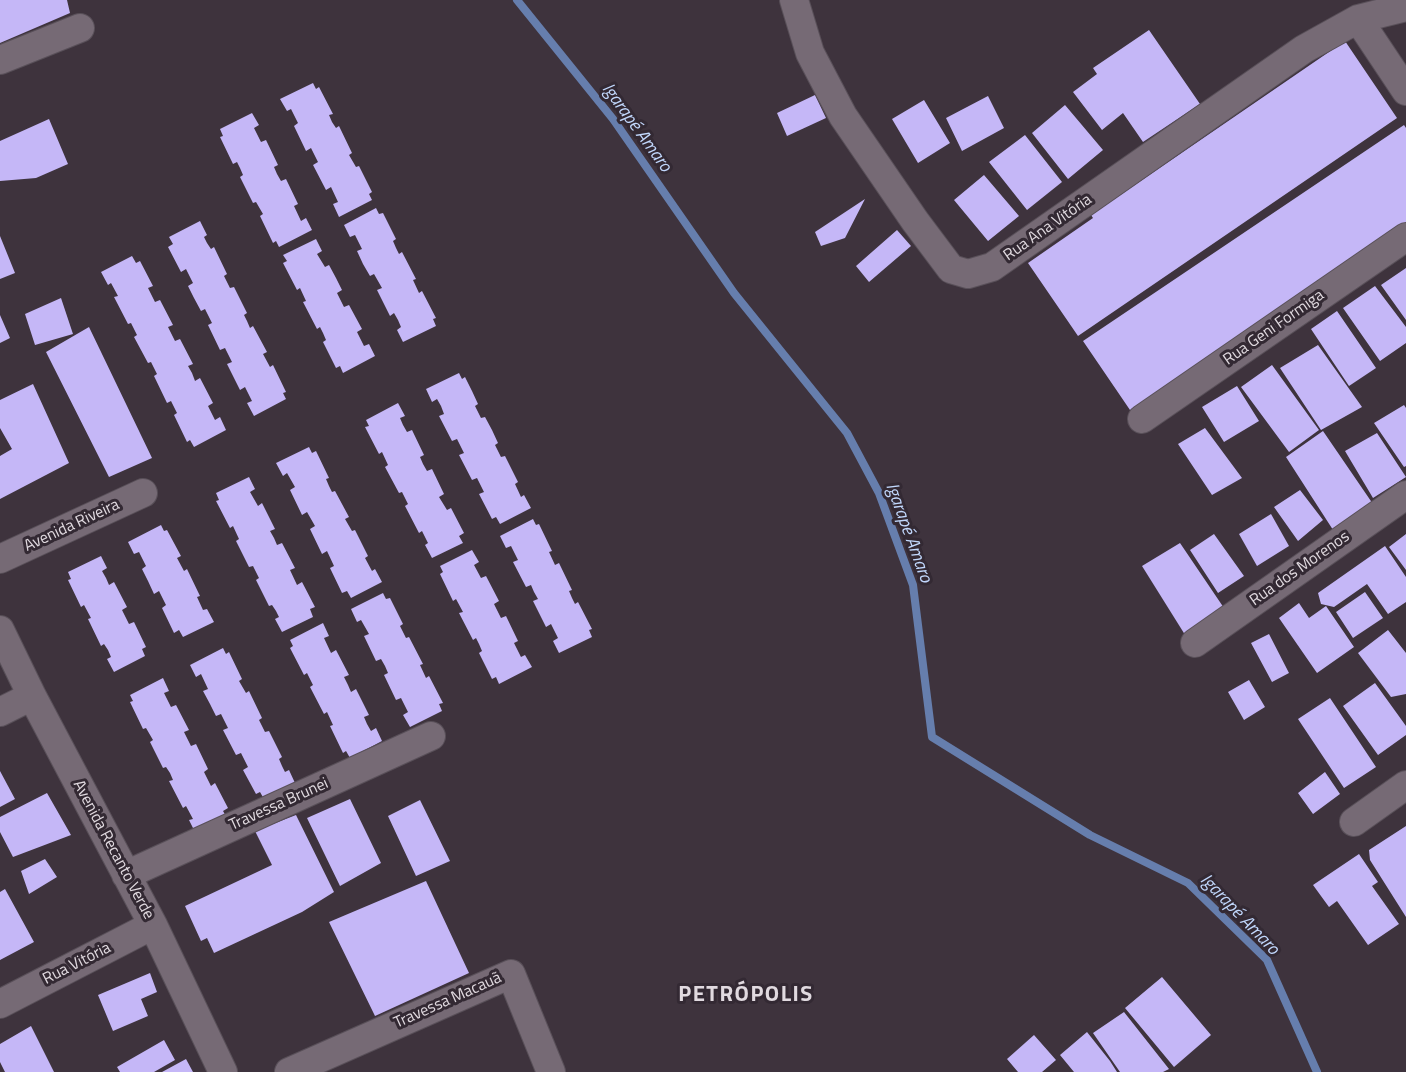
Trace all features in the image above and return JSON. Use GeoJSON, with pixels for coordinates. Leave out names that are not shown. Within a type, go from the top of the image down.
{"type":"FeatureCollection","features":[{"type":"Feature","properties":{"kind":"street","name":"Rua Ana Vitória"},"geometry":{"type":"LineString","coordinates":[[794,0],[810,53],[843,116],[951,269],[968,274],[992,267],[1304,49],[1358,19],[1406,7]]}},
{"type":"Feature","properties":{"kind":"street"},"geometry":{"type":"LineString","coordinates":[[1358,19],[1406,91]]}},
{"type":"Feature","properties":{"kind":"street"},"geometry":{"type":"LineString","coordinates":[[0,60],[80,28]]}},
{"type":"Feature","properties":{"kind":"street","name":"Rua Geni Formiga"},"geometry":{"type":"LineString","coordinates":[[1142,419],[1406,237]]}},
{"type":"Feature","properties":{"kind":"street","name":"Avenida Riveira"},"geometry":{"type":"LineString","coordinates":[[0,559],[143,493]]}},
{"type":"Feature","properties":{"kind":"street","name":"Rua dos Morenos"},"geometry":{"type":"LineString","coordinates":[[1194,643],[1406,495]]}},
{"type":"Feature","properties":{"kind":"street","name":"Avenida Recanto Verde"},"geometry":{"type":"LineString","coordinates":[[0,630],[32,696],[153,925],[223,1072]]}},
{"type":"Feature","properties":{"kind":"street"},"geometry":{"type":"LineString","coordinates":[[0,712],[32,696]]}},
{"type":"Feature","properties":{"kind":"street","name":"Travessa Brunei"},"geometry":{"type":"LineString","coordinates":[[126,875],[431,736]]}},
{"type":"Feature","properties":{"kind":"street"},"geometry":{"type":"LineString","coordinates":[[1354,822],[1406,785]]}},
{"type":"Feature","properties":{"kind":"street","name":"Rua Vitória"},"geometry":{"type":"LineString","coordinates":[[0,1004],[153,925]]}},
{"type":"Feature","properties":{"kind":"street","name":"Travessa Macauã"},"geometry":{"type":"LineString","coordinates":[[289,1072],[511,974],[551,1072]]}},
{"type":"Feature","properties":{"kind":"building"},"geometry":{"type":"Polygon","coordinates":[[[0,0],[67,0],[70,13],[0,43],[0,0]]]}},
{"type":"Feature","properties":{"kind":"building"},"geometry":{"type":"Polygon","coordinates":[[[1149,30],[1200,104],[1143,142],[1123,113],[1102,130],[1073,92],[1097,74],[1093,68],[1149,30]]]}},
{"type":"Feature","properties":{"kind":"building"},"geometry":{"type":"Polygon","coordinates":[[[1345,41],[1397,118],[1078,336],[1028,263],[1093,218],[1091,215],[1345,41]]]}},
{"type":"Feature","properties":{"kind":"building"},"geometry":{"type":"Polygon","coordinates":[[[313,83],[316,89],[319,87],[333,114],[329,115],[332,122],[336,128],[339,126],[352,153],[349,155],[356,167],[359,166],[372,192],[369,194],[372,200],[339,217],[333,204],[338,202],[331,187],[326,190],[313,165],[318,162],[311,148],[306,151],[294,126],[298,123],[291,109],[287,111],[280,99],[313,83]]]}},
{"type":"Feature","properties":{"kind":"building"},"geometry":{"type":"Polygon","coordinates":[[[815,95],[826,118],[787,136],[777,113],[815,95]]]}},
{"type":"Feature","properties":{"kind":"building"},"geometry":{"type":"Polygon","coordinates":[[[988,96],[1004,128],[962,151],[946,118],[988,96]]]}},
{"type":"Feature","properties":{"kind":"building"},"geometry":{"type":"Polygon","coordinates":[[[924,100],[950,143],[918,163],[892,119],[924,100]]]}},
{"type":"Feature","properties":{"kind":"building"},"geometry":{"type":"Polygon","coordinates":[[[1065,105],[1103,150],[1068,179],[1032,133],[1065,105]]]}},
{"type":"Feature","properties":{"kind":"building"},"geometry":{"type":"Polygon","coordinates":[[[252,113],[259,125],[254,128],[261,142],[266,140],[278,165],[274,167],[281,181],[286,179],[298,204],[294,206],[301,221],[306,218],[312,230],[279,247],[276,241],[273,243],[260,216],[263,214],[256,202],[253,203],[240,177],[243,175],[237,162],[233,164],[220,137],[223,136],[220,129],[252,113]]]}},
{"type":"Feature","properties":{"kind":"building"},"geometry":{"type":"Polygon","coordinates":[[[49,119],[68,164],[36,178],[0,181],[0,141],[49,119]]]}},
{"type":"Feature","properties":{"kind":"building"},"geometry":{"type":"Polygon","coordinates":[[[1404,125],[1406,128],[1406,224],[1130,410],[1083,341],[1404,125]]]}},
{"type":"Feature","properties":{"kind":"building"},"geometry":{"type":"Polygon","coordinates":[[[1025,135],[1062,182],[1027,210],[989,162],[1025,135]]]}},
{"type":"Feature","properties":{"kind":"building"},"geometry":{"type":"Polygon","coordinates":[[[984,175],[1019,216],[988,241],[954,200],[984,175]]]}},
{"type":"Feature","properties":{"kind":"building"},"geometry":{"type":"Polygon","coordinates":[[[865,199],[845,238],[821,246],[815,232],[865,199]]]}},
{"type":"Feature","properties":{"kind":"building"},"geometry":{"type":"Polygon","coordinates":[[[376,208],[379,214],[383,213],[396,239],[393,241],[399,254],[402,252],[416,279],[413,280],[419,293],[422,291],[436,318],[433,319],[436,326],[403,342],[397,330],[401,327],[398,320],[394,313],[390,316],[377,290],[382,288],[374,274],[370,276],[363,264],[357,251],[362,249],[355,235],[350,237],[344,225],[376,208]]]}},
{"type":"Feature","properties":{"kind":"building"},"geometry":{"type":"Polygon","coordinates":[[[200,221],[207,235],[204,237],[207,243],[211,249],[214,247],[227,274],[224,276],[230,288],[234,287],[247,313],[244,315],[250,328],[253,326],[267,352],[263,354],[270,367],[273,365],[286,392],[283,393],[286,399],[254,416],[247,403],[252,401],[245,387],[240,390],[227,364],[232,362],[225,348],[220,350],[208,325],[212,323],[205,309],[201,311],[188,286],[193,283],[186,269],[181,272],[168,247],[173,244],[169,237],[200,221]]]}},
{"type":"Feature","properties":{"kind":"building"},"geometry":{"type":"Polygon","coordinates":[[[897,230],[911,246],[869,282],[856,266],[897,230]]]}},
{"type":"Feature","properties":{"kind":"building"},"geometry":{"type":"Polygon","coordinates":[[[0,236],[15,273],[0,279],[0,236]]]}},
{"type":"Feature","properties":{"kind":"building"},"geometry":{"type":"Polygon","coordinates":[[[316,239],[322,251],[317,254],[325,267],[329,265],[342,290],[337,293],[344,307],[349,305],[362,329],[357,332],[364,346],[369,344],[375,356],[343,373],[340,366],[336,368],[323,342],[326,340],[320,327],[317,329],[303,302],[306,301],[300,288],[297,290],[283,263],[287,261],[283,255],[316,239]]]}},
{"type":"Feature","properties":{"kind":"building"},"geometry":{"type":"Polygon","coordinates":[[[132,256],[136,263],[140,261],[153,286],[148,288],[155,302],[160,300],[173,325],[168,327],[175,341],[180,339],[193,364],[188,366],[195,381],[200,378],[213,403],[208,406],[215,420],[220,417],[226,430],[194,447],[190,440],[187,442],[174,415],[177,413],[171,401],[167,403],[154,376],[157,374],[151,362],[148,363],[134,337],[137,335],[131,323],[128,324],[114,297],[118,296],[111,283],[108,285],[101,272],[132,256]]]}},
{"type":"Feature","properties":{"kind":"building"},"geometry":{"type":"Polygon","coordinates":[[[1406,268],[1406,320],[1381,285],[1406,268]]]}},
{"type":"Feature","properties":{"kind":"building"},"geometry":{"type":"Polygon","coordinates":[[[1375,286],[1406,327],[1406,343],[1380,361],[1343,308],[1375,286]]]}},
{"type":"Feature","properties":{"kind":"building"},"geometry":{"type":"Polygon","coordinates":[[[61,298],[73,334],[35,345],[25,314],[61,298]]]}},
{"type":"Feature","properties":{"kind":"building"},"geometry":{"type":"Polygon","coordinates":[[[1337,311],[1376,368],[1349,386],[1311,329],[1337,311]]]}},
{"type":"Feature","properties":{"kind":"building"},"geometry":{"type":"Polygon","coordinates":[[[0,315],[10,338],[0,343],[0,315]]]}},
{"type":"Feature","properties":{"kind":"building"},"geometry":{"type":"Polygon","coordinates":[[[89,327],[152,458],[109,477],[46,352],[89,327]]]}},
{"type":"Feature","properties":{"kind":"building"},"geometry":{"type":"Polygon","coordinates":[[[1318,345],[1362,407],[1321,430],[1280,368],[1318,345]]]}},
{"type":"Feature","properties":{"kind":"building"},"geometry":{"type":"Polygon","coordinates":[[[1272,365],[1319,430],[1289,452],[1241,387],[1272,365]]]}},
{"type":"Feature","properties":{"kind":"building"},"geometry":{"type":"Polygon","coordinates":[[[459,373],[462,379],[465,377],[478,404],[475,406],[481,418],[485,417],[498,443],[495,445],[501,457],[505,456],[518,482],[515,484],[521,497],[524,495],[531,508],[500,524],[496,517],[492,519],[479,494],[484,492],[477,478],[472,480],[459,455],[464,453],[457,439],[452,441],[439,416],[444,414],[441,406],[437,399],[432,402],[426,389],[459,373]]]}},
{"type":"Feature","properties":{"kind":"building"},"geometry":{"type":"Polygon","coordinates":[[[33,384],[69,463],[0,499],[0,456],[12,449],[0,428],[0,400],[33,384]]]}},
{"type":"Feature","properties":{"kind":"building"},"geometry":{"type":"Polygon","coordinates":[[[1237,386],[1259,421],[1224,442],[1202,407],[1237,386]]]}},
{"type":"Feature","properties":{"kind":"building"},"geometry":{"type":"Polygon","coordinates":[[[398,403],[405,416],[400,418],[403,425],[407,432],[412,430],[424,455],[420,457],[423,464],[427,471],[432,469],[444,494],[439,497],[447,510],[451,508],[464,533],[459,536],[463,543],[432,558],[425,545],[428,543],[422,531],[419,533],[405,506],[408,504],[402,492],[399,493],[385,467],[388,465],[382,452],[379,454],[365,427],[369,426],[366,420],[398,403]]]}},
{"type":"Feature","properties":{"kind":"building"},"geometry":{"type":"Polygon","coordinates":[[[1404,405],[1406,408],[1406,466],[1404,467],[1374,423],[1404,405]]]}},
{"type":"Feature","properties":{"kind":"building"},"geometry":{"type":"Polygon","coordinates":[[[1205,428],[1242,478],[1212,495],[1178,444],[1205,428]]]}},
{"type":"Feature","properties":{"kind":"building"},"geometry":{"type":"Polygon","coordinates":[[[1323,431],[1375,507],[1335,533],[1286,457],[1323,431]]]}},
{"type":"Feature","properties":{"kind":"building"},"geometry":{"type":"Polygon","coordinates":[[[1377,433],[1406,477],[1373,498],[1345,451],[1377,433]]]}},
{"type":"Feature","properties":{"kind":"building"},"geometry":{"type":"Polygon","coordinates":[[[309,447],[312,453],[316,451],[329,478],[326,479],[332,492],[335,491],[349,517],[345,519],[352,531],[355,530],[368,556],[365,558],[372,571],[375,569],[382,582],[351,598],[347,591],[342,593],[330,568],[334,566],[327,551],[322,554],[310,529],[315,526],[307,512],[302,515],[290,490],[295,487],[287,473],[283,476],[276,463],[309,447]]]}},
{"type":"Feature","properties":{"kind":"building"},"geometry":{"type":"Polygon","coordinates":[[[249,477],[255,489],[250,492],[258,506],[262,503],[275,529],[270,531],[277,545],[282,543],[295,568],[290,570],[297,585],[302,582],[315,607],[310,609],[313,617],[282,632],[275,619],[279,617],[276,611],[272,605],[269,606],[256,580],[259,578],[253,566],[249,567],[236,541],[239,539],[233,526],[230,528],[216,501],[219,500],[216,493],[249,477]]]}},
{"type":"Feature","properties":{"kind":"building"},"geometry":{"type":"Polygon","coordinates":[[[1300,490],[1323,520],[1298,541],[1274,507],[1300,490]]]}},
{"type":"Feature","properties":{"kind":"building"},"geometry":{"type":"Polygon","coordinates":[[[1271,514],[1289,546],[1257,566],[1239,534],[1271,514]]]}},
{"type":"Feature","properties":{"kind":"building"},"geometry":{"type":"Polygon","coordinates":[[[533,519],[536,525],[539,524],[552,551],[549,552],[555,565],[559,563],[572,590],[569,591],[575,604],[578,602],[592,629],[589,630],[592,637],[559,653],[553,641],[558,638],[551,624],[546,627],[533,601],[538,599],[531,585],[526,587],[513,562],[518,560],[511,546],[506,548],[500,536],[533,519]]]}},
{"type":"Feature","properties":{"kind":"building"},"geometry":{"type":"Polygon","coordinates":[[[161,525],[164,531],[167,530],[181,556],[177,558],[184,571],[187,569],[200,596],[197,597],[203,610],[207,609],[214,622],[183,637],[179,630],[174,633],[162,608],[166,605],[159,591],[154,594],[142,569],[146,566],[139,552],[134,554],[128,542],[161,525]]]}},
{"type":"Feature","properties":{"kind":"building"},"geometry":{"type":"Polygon","coordinates":[[[1214,534],[1244,576],[1218,593],[1190,550],[1214,534]]]}},
{"type":"Feature","properties":{"kind":"building"},"geometry":{"type":"Polygon","coordinates":[[[1406,534],[1406,570],[1389,547],[1406,534]]]}},
{"type":"Feature","properties":{"kind":"building"},"geometry":{"type":"Polygon","coordinates":[[[1180,543],[1226,611],[1187,638],[1142,566],[1180,543]]]}},
{"type":"Feature","properties":{"kind":"building"},"geometry":{"type":"Polygon","coordinates":[[[1385,546],[1406,577],[1406,602],[1388,614],[1367,584],[1334,607],[1321,604],[1318,593],[1385,546]]]}},
{"type":"Feature","properties":{"kind":"building"},"geometry":{"type":"Polygon","coordinates":[[[472,550],[479,562],[474,565],[481,578],[486,576],[499,601],[494,604],[501,618],[506,616],[518,641],[514,643],[521,657],[525,655],[532,667],[499,684],[496,677],[492,679],[479,653],[482,651],[479,644],[476,638],[473,640],[459,613],[463,612],[456,599],[453,601],[440,574],[443,572],[440,566],[472,550]]]}},
{"type":"Feature","properties":{"kind":"building"},"geometry":{"type":"Polygon","coordinates":[[[101,556],[107,568],[102,571],[109,585],[114,582],[127,607],[122,610],[129,624],[134,622],[146,647],[142,649],[145,656],[114,672],[107,659],[111,657],[108,650],[104,644],[101,646],[88,619],[91,618],[84,605],[81,607],[68,580],[71,579],[68,572],[101,556]]]}},
{"type":"Feature","properties":{"kind":"building"},"geometry":{"type":"Polygon","coordinates":[[[1365,592],[1383,618],[1353,638],[1336,612],[1365,592]]]}},
{"type":"Feature","properties":{"kind":"building"},"geometry":{"type":"Polygon","coordinates":[[[383,593],[386,599],[390,598],[403,624],[400,626],[406,638],[409,637],[423,664],[420,665],[426,678],[429,676],[443,703],[439,704],[442,711],[410,727],[403,715],[408,712],[401,698],[396,700],[384,675],[388,673],[385,666],[381,659],[376,661],[364,636],[369,634],[361,620],[357,622],[351,609],[383,593]]]}},
{"type":"Feature","properties":{"kind":"building"},"geometry":{"type":"Polygon","coordinates":[[[1299,603],[1309,618],[1326,606],[1354,647],[1317,673],[1279,618],[1299,603]]]}},
{"type":"Feature","properties":{"kind":"building"},"geometry":{"type":"Polygon","coordinates":[[[323,623],[329,636],[324,638],[331,653],[336,650],[349,675],[344,677],[351,692],[356,689],[369,715],[364,717],[367,724],[371,731],[376,728],[382,741],[350,758],[346,751],[343,753],[330,726],[333,725],[327,712],[324,714],[310,687],[313,685],[307,673],[304,675],[290,648],[293,646],[290,640],[323,623]]]}},
{"type":"Feature","properties":{"kind":"building"},"geometry":{"type":"Polygon","coordinates":[[[1388,630],[1406,653],[1406,694],[1391,697],[1358,653],[1388,630]]]}},
{"type":"Feature","properties":{"kind":"building"},"geometry":{"type":"Polygon","coordinates":[[[1269,634],[1289,673],[1272,682],[1251,643],[1269,634]]]}},
{"type":"Feature","properties":{"kind":"building"},"geometry":{"type":"Polygon","coordinates":[[[223,648],[226,654],[229,652],[242,679],[239,681],[246,693],[249,691],[262,718],[259,720],[265,732],[269,731],[282,757],[279,759],[285,772],[289,770],[295,783],[264,799],[260,792],[256,794],[243,770],[248,767],[241,753],[236,755],[223,730],[228,728],[221,714],[216,716],[203,691],[208,689],[201,674],[196,677],[190,665],[223,648]]]}},
{"type":"Feature","properties":{"kind":"building"},"geometry":{"type":"Polygon","coordinates":[[[163,678],[169,691],[164,693],[171,707],[176,705],[189,730],[184,732],[191,746],[196,744],[208,769],[204,772],[211,786],[215,783],[228,808],[223,811],[227,818],[196,834],[189,820],[193,819],[186,806],[183,808],[169,781],[173,780],[170,773],[166,767],[163,768],[150,742],[153,740],[146,728],[143,729],[130,702],[133,701],[130,695],[163,678]]]}},
{"type":"Feature","properties":{"kind":"building"},"geometry":{"type":"Polygon","coordinates":[[[1249,680],[1265,707],[1244,720],[1228,692],[1249,680]]]}},
{"type":"Feature","properties":{"kind":"building"},"geometry":{"type":"Polygon","coordinates":[[[1375,683],[1406,726],[1406,735],[1378,755],[1343,706],[1375,683]]]}},
{"type":"Feature","properties":{"kind":"building"},"geometry":{"type":"Polygon","coordinates":[[[1330,698],[1376,767],[1344,788],[1298,719],[1330,698]]]}},
{"type":"Feature","properties":{"kind":"building"},"geometry":{"type":"Polygon","coordinates":[[[0,771],[15,799],[0,807],[0,771]]]}},
{"type":"Feature","properties":{"kind":"building"},"geometry":{"type":"Polygon","coordinates":[[[1325,772],[1340,794],[1313,814],[1298,793],[1325,772]]]}},
{"type":"Feature","properties":{"kind":"building"},"geometry":{"type":"Polygon","coordinates":[[[47,793],[71,835],[13,857],[0,832],[0,817],[47,793]]]}},
{"type":"Feature","properties":{"kind":"building"},"geometry":{"type":"Polygon","coordinates":[[[350,799],[381,863],[340,886],[307,818],[350,799]]]}},
{"type":"Feature","properties":{"kind":"building"},"geometry":{"type":"Polygon","coordinates":[[[420,800],[450,861],[416,876],[388,816],[420,800]]]}},
{"type":"Feature","properties":{"kind":"building"},"geometry":{"type":"Polygon","coordinates":[[[296,815],[334,892],[302,912],[214,953],[207,938],[201,941],[185,906],[272,865],[255,831],[296,815]]]}},
{"type":"Feature","properties":{"kind":"building"},"geometry":{"type":"Polygon","coordinates":[[[1406,826],[1406,917],[1370,860],[1369,850],[1406,826]]]}},
{"type":"Feature","properties":{"kind":"building"},"geometry":{"type":"Polygon","coordinates":[[[1359,854],[1378,882],[1372,886],[1399,924],[1368,945],[1337,901],[1329,907],[1313,885],[1359,854]]]}},
{"type":"Feature","properties":{"kind":"building"},"geometry":{"type":"Polygon","coordinates":[[[45,859],[57,877],[29,894],[21,871],[45,859]]]}},
{"type":"Feature","properties":{"kind":"building"},"geometry":{"type":"Polygon","coordinates":[[[426,881],[469,973],[375,1016],[329,922],[426,881]]]}},
{"type":"Feature","properties":{"kind":"building"},"geometry":{"type":"Polygon","coordinates":[[[5,889],[34,942],[0,960],[0,892],[5,889]]]}},
{"type":"Feature","properties":{"kind":"building"},"geometry":{"type":"Polygon","coordinates":[[[150,973],[157,992],[141,999],[148,1016],[113,1031],[98,995],[150,973]]]}},
{"type":"Feature","properties":{"kind":"building"},"geometry":{"type":"Polygon","coordinates":[[[1162,977],[1211,1035],[1174,1067],[1125,1008],[1162,977]]]}},
{"type":"Feature","properties":{"kind":"building"},"geometry":{"type":"Polygon","coordinates":[[[1124,1012],[1169,1069],[1163,1072],[1120,1072],[1093,1033],[1124,1012]]]}},
{"type":"Feature","properties":{"kind":"building"},"geometry":{"type":"Polygon","coordinates":[[[31,1026],[54,1072],[5,1072],[0,1062],[0,1044],[31,1026]]]}},
{"type":"Feature","properties":{"kind":"building"},"geometry":{"type":"Polygon","coordinates":[[[1087,1032],[1117,1072],[1074,1072],[1060,1055],[1087,1032]]]}},
{"type":"Feature","properties":{"kind":"building"},"geometry":{"type":"Polygon","coordinates":[[[1034,1035],[1056,1060],[1042,1072],[1018,1072],[1007,1059],[1034,1035]]]}},
{"type":"Feature","properties":{"kind":"building"},"geometry":{"type":"Polygon","coordinates":[[[164,1040],[175,1060],[154,1072],[120,1072],[117,1067],[164,1040]]]}},
{"type":"Feature","properties":{"kind":"building"},"geometry":{"type":"Polygon","coordinates":[[[186,1059],[193,1072],[162,1072],[186,1059]]]}},
{"type":"Feature","properties":{"kind":"waterway","name":"Igarapé Amaro"},"geometry":{"type":"LineString","coordinates":[[517,0],[613,119],[734,293],[847,433],[879,493],[913,585],[932,737],[1090,835],[1188,883],[1267,960],[1317,1072]]}},
{"type":"Feature","properties":{"kind":"district","name":"PETRÓPOLIS"},"geometry":{"type":"Point","coordinates":[746,996]}}]}
